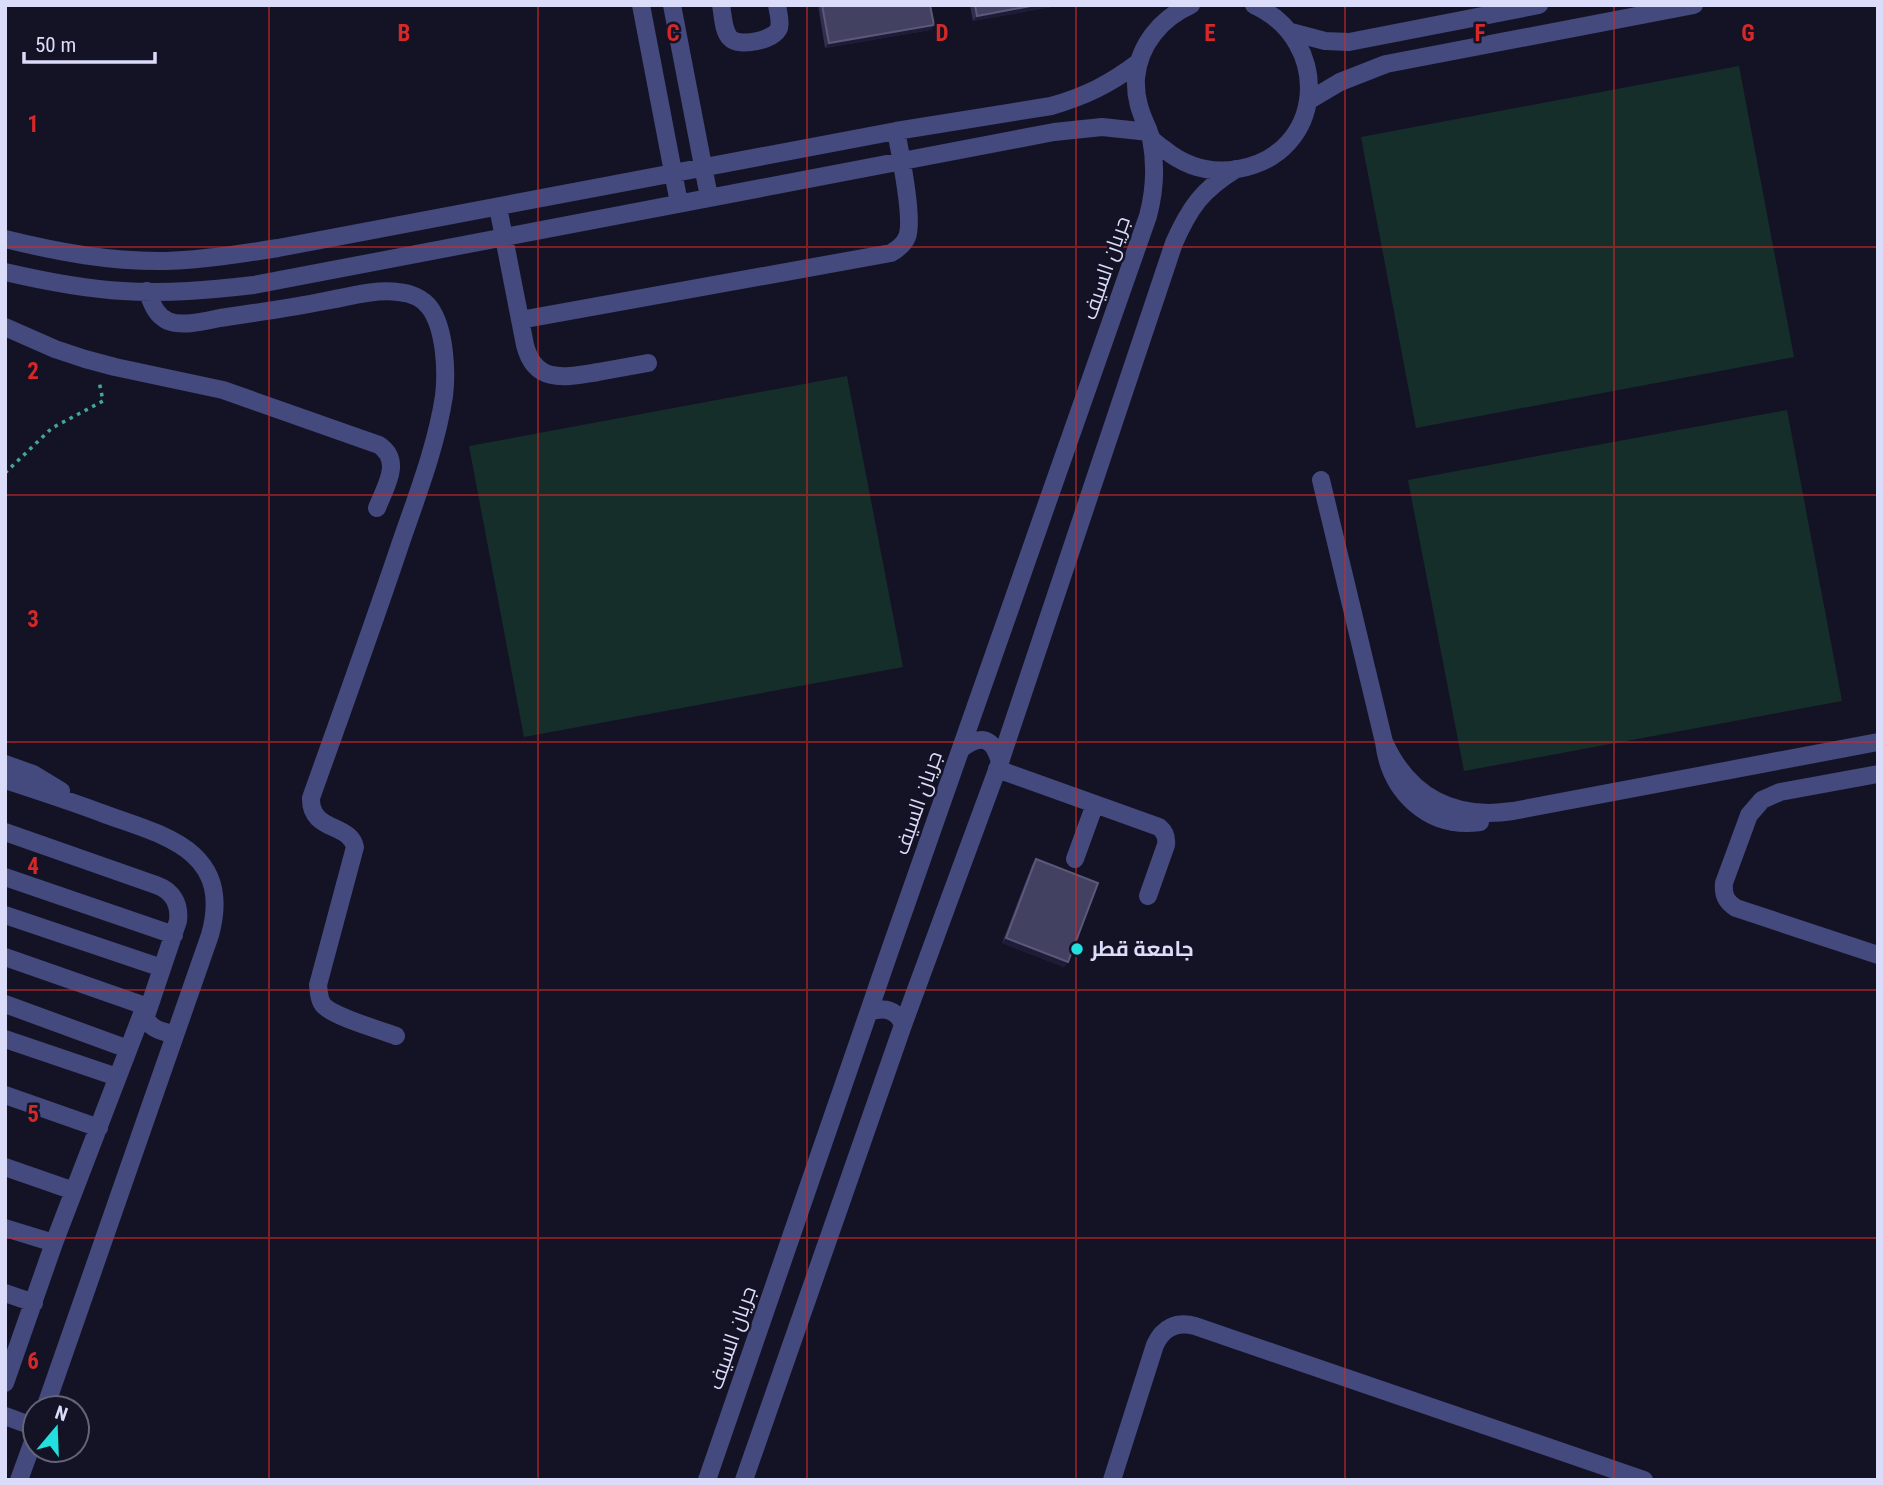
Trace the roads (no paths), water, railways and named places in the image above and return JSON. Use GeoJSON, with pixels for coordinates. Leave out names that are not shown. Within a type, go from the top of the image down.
{"type":"FeatureCollection","features":[{"type":"Feature","properties":{"kind":"street"},"geometry":{"type":"LineString","coordinates":[[641,5],[678,203]]}},
{"type":"Feature","properties":{"kind":"street"},"geometry":{"type":"LineString","coordinates":[[672,5],[709,197]]}},
{"type":"Feature","properties":{"kind":"street"},"geometry":{"type":"LineString","coordinates":[[721,5],[727,34],[733,41],[743,44],[775,34],[780,26],[777,5]]}},
{"type":"Feature","properties":{"kind":"street"},"geometry":{"type":"LineString","coordinates":[[1160,26],[1163,5]]}},
{"type":"Feature","properties":{"kind":"street"},"geometry":{"type":"LineString","coordinates":[[5,239],[49,250],[126,260],[167,261],[218,257],[278,248],[896,131],[1051,106],[1098,90],[1119,77],[1139,62],[1151,37],[1160,26],[1171,16],[1191,5]]}},
{"type":"Feature","properties":{"kind":"street"},"geometry":{"type":"LineString","coordinates":[[5,272],[88,288],[125,291],[184,292],[254,285],[902,160],[1078,129],[1114,128],[1150,135],[1181,162],[1195,167],[1223,172],[1252,167],[1279,152],[1289,141],[1298,129],[1308,101],[1308,72],[1299,44],[1291,32],[1273,16],[1254,5]]}},
{"type":"Feature","properties":{"kind":"street"},"geometry":{"type":"LineString","coordinates":[[1291,32],[1325,41],[1349,42],[1539,5]]}},
{"type":"Feature","properties":{"kind":"street"},"geometry":{"type":"LineString","coordinates":[[1308,101],[1340,82],[1386,64],[1694,5]]}},
{"type":"Feature","properties":{"kind":"street","name":"جريان السيف"},"geometry":{"type":"LineString","coordinates":[[707,1480],[1148,216],[1155,180],[1150,135],[1138,105],[1136,91],[1139,62]]}},
{"type":"Feature","properties":{"kind":"street"},"geometry":{"type":"LineString","coordinates":[[520,320],[891,253],[904,243],[909,229],[902,160],[896,131]]}},
{"type":"Feature","properties":{"kind":"street"},"geometry":{"type":"LineString","coordinates":[[744,1480],[903,1025],[998,765],[1174,243],[1184,220],[1209,187],[1236,169]]}},
{"type":"Feature","properties":{"kind":"street"},"geometry":{"type":"LineString","coordinates":[[498,206],[527,353],[535,366],[548,375],[564,378],[648,363]]}},
{"type":"Feature","properties":{"kind":"street"},"geometry":{"type":"LineString","coordinates":[[125,291],[126,260]]}},
{"type":"Feature","properties":{"kind":"street"},"geometry":{"type":"LineString","coordinates":[[147,291],[156,311],[166,320],[174,322],[193,322],[281,310],[363,294],[397,291],[408,293],[430,307],[436,321],[442,339],[445,369],[444,393],[434,443],[311,798],[311,805],[320,821],[346,834],[354,840],[355,847],[318,985],[322,1004],[333,1012],[396,1036]]}},
{"type":"Feature","properties":{"kind":"street"},"geometry":{"type":"LineString","coordinates":[[5,327],[96,362],[223,390],[379,445],[392,464],[377,508]]}},
{"type":"Feature","properties":{"kind":"street"},"geometry":{"type":"LineString","coordinates":[[1321,480],[1384,742],[1391,757],[1410,782],[1450,808],[1481,814],[1513,811],[1878,742]]}},
{"type":"Feature","properties":{"kind":"street"},"geometry":{"type":"LineString","coordinates":[[961,749],[978,739],[989,742],[995,749],[998,765]]}},
{"type":"Feature","properties":{"kind":"street"},"geometry":{"type":"LineString","coordinates":[[5,764],[48,782],[74,803]]}},
{"type":"Feature","properties":{"kind":"street"},"geometry":{"type":"LineString","coordinates":[[998,765],[1159,827],[1166,835],[1166,845],[1148,896]]}},
{"type":"Feature","properties":{"kind":"street"},"geometry":{"type":"LineString","coordinates":[[1877,954],[1736,908],[1727,901],[1723,890],[1749,815],[1762,800],[1780,792],[1878,774]]}},
{"type":"Feature","properties":{"kind":"street"},"geometry":{"type":"LineString","coordinates":[[5,780],[175,840],[196,858],[210,881],[215,908],[214,922],[50,1394]]}},
{"type":"Feature","properties":{"kind":"street"},"geometry":{"type":"LineString","coordinates":[[1075,859],[1095,804]]}},
{"type":"Feature","properties":{"kind":"street"},"geometry":{"type":"LineString","coordinates":[[5,832],[162,887],[173,896],[178,908],[178,921],[162,968],[117,1077],[34,1303],[11,1349],[5,1383]]}},
{"type":"Feature","properties":{"kind":"street"},"geometry":{"type":"LineString","coordinates":[[5,877],[174,935]]}},
{"type":"Feature","properties":{"kind":"street"},"geometry":{"type":"LineString","coordinates":[[5,915],[162,968]]}},
{"type":"Feature","properties":{"kind":"street"},"geometry":{"type":"LineString","coordinates":[[5,957],[146,1007]]}},
{"type":"Feature","properties":{"kind":"street"},"geometry":{"type":"LineString","coordinates":[[5,1004],[128,1049]]}},
{"type":"Feature","properties":{"kind":"street"},"geometry":{"type":"LineString","coordinates":[[146,1007],[149,1025],[175,1035]]}},
{"type":"Feature","properties":{"kind":"street"},"geometry":{"type":"LineString","coordinates":[[869,1013],[883,1009],[893,1012],[903,1025]]}},
{"type":"Feature","properties":{"kind":"street"},"geometry":{"type":"LineString","coordinates":[[5,1039],[117,1077]]}},
{"type":"Feature","properties":{"kind":"street"},"geometry":{"type":"LineString","coordinates":[[5,1095],[99,1128]]}},
{"type":"Feature","properties":{"kind":"street"},"geometry":{"type":"LineString","coordinates":[[5,1167],[74,1191]]}},
{"type":"Feature","properties":{"kind":"street"},"geometry":{"type":"LineString","coordinates":[[5,1228],[54,1244]]}},
{"type":"Feature","properties":{"kind":"street"},"geometry":{"type":"LineString","coordinates":[[5,1293],[34,1303]]}},
{"type":"Feature","properties":{"kind":"street"},"geometry":{"type":"LineString","coordinates":[[1112,1480],[1158,1337],[1171,1326],[1187,1324],[1644,1480]]}},
{"type":"Feature","properties":{"kind":"place","name":"جامعة قطر"},"geometry":{"type":"Point","coordinates":[1077,949]}}]}
